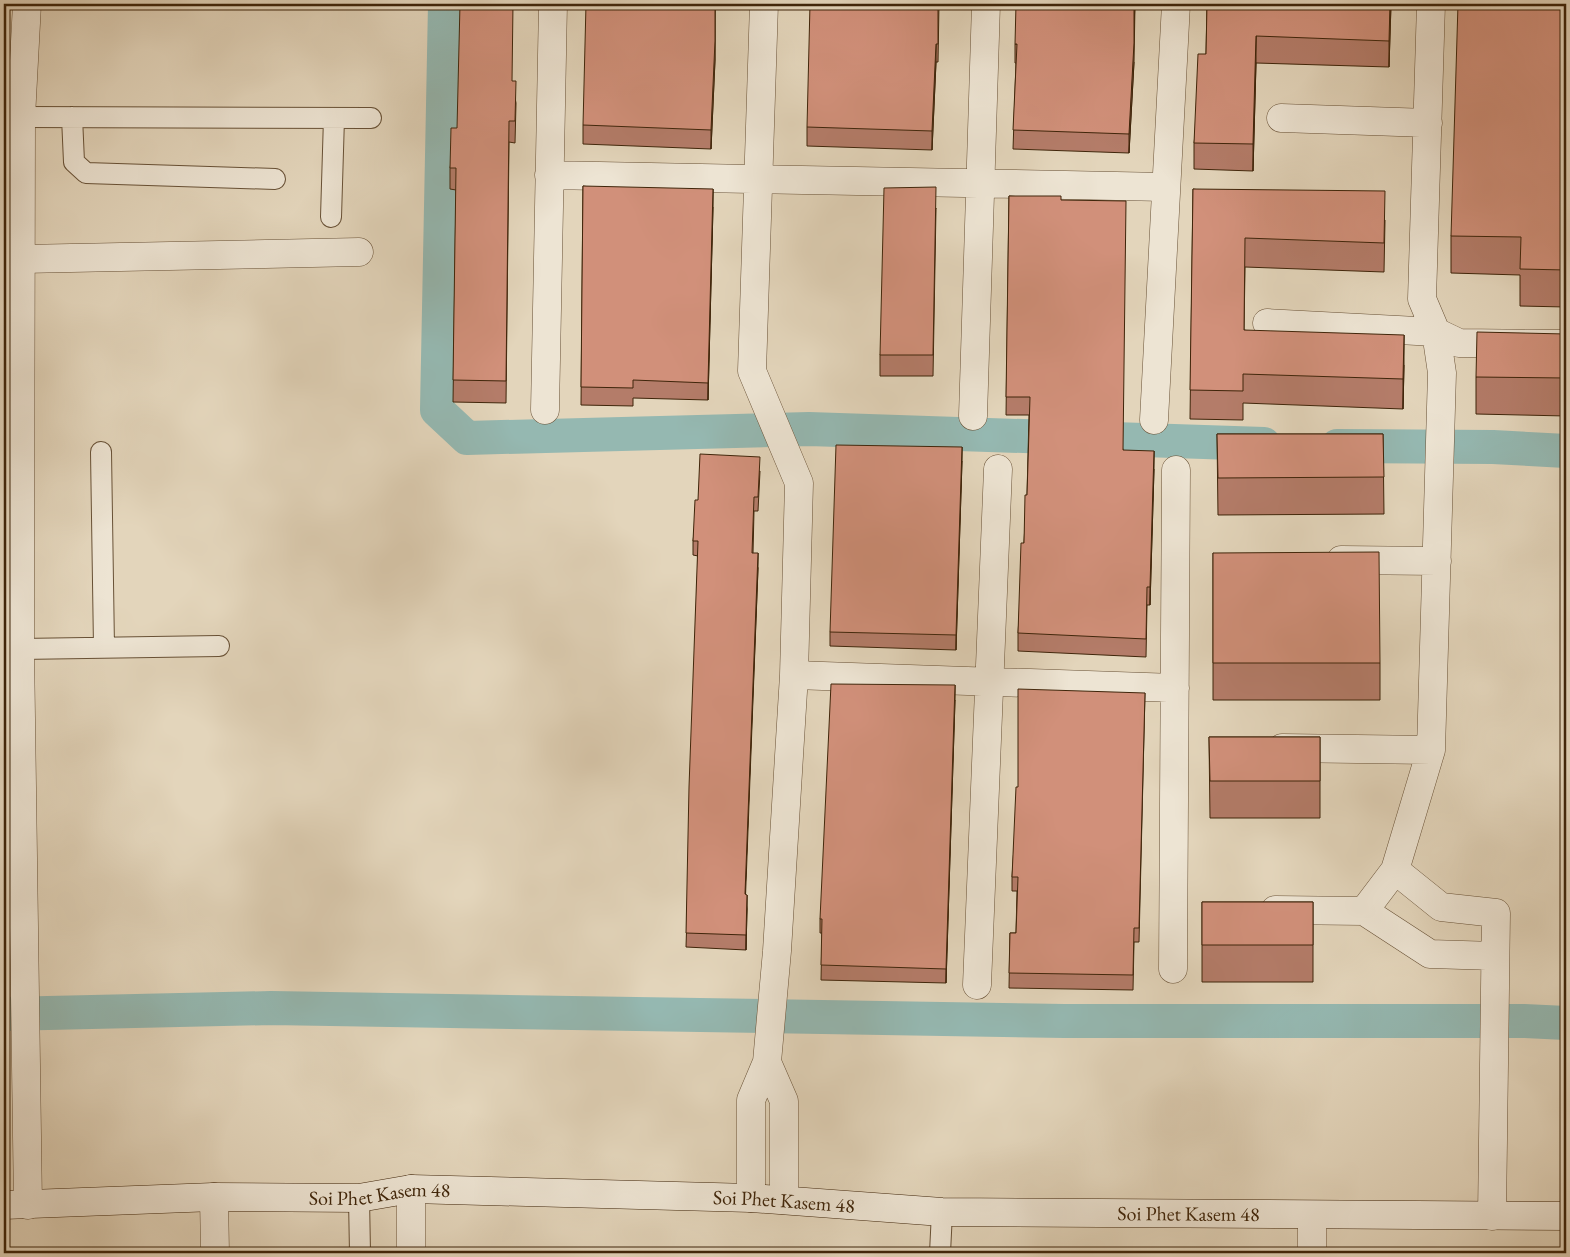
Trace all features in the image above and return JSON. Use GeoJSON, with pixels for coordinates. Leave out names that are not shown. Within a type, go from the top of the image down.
{"type":"FeatureCollection","features":[{"type":"Feature","properties":{"kind":"street"},"geometry":{"type":"LineString","coordinates":[[16,1204],[26,1066],[20,649],[21,117],[27,4]]}},
{"type":"Feature","properties":{"kind":"street"},"geometry":{"type":"LineString","coordinates":[[545,410],[553,4]]}},
{"type":"Feature","properties":{"kind":"street"},"geometry":{"type":"LineString","coordinates":[[751,1198],[751,1100],[767,1062],[777,952],[794,675],[799,482],[752,371],[764,4]]}},
{"type":"Feature","properties":{"kind":"street"},"geometry":{"type":"LineString","coordinates":[[973,416],[986,4]]}},
{"type":"Feature","properties":{"kind":"street"},"geometry":{"type":"LineString","coordinates":[[1154,420],[1176,4]]}},
{"type":"Feature","properties":{"kind":"street"},"geometry":{"type":"LineString","coordinates":[[1364,911],[1395,870],[1431,750],[1442,373],[1436,332],[1422,299],[1431,4]]}},
{"type":"Feature","properties":{"kind":"street"},"geometry":{"type":"LineString","coordinates":[[1281,118],[1428,123]]}},
{"type":"Feature","properties":{"kind":"street"},"geometry":{"type":"LineString","coordinates":[[549,175],[758,181],[1166,187]]}},
{"type":"Feature","properties":{"kind":"street"},"geometry":{"type":"LineString","coordinates":[[22,259],[359,252]]}},
{"type":"Feature","properties":{"kind":"street"},"geometry":{"type":"LineString","coordinates":[[1267,323],[1436,332],[1459,343],[1566,344]]}},
{"type":"Feature","properties":{"kind":"street"},"geometry":{"type":"LineString","coordinates":[[977,985],[998,469]]}},
{"type":"Feature","properties":{"kind":"street"},"geometry":{"type":"LineString","coordinates":[[1173,969],[1176,470]]}},
{"type":"Feature","properties":{"kind":"street"},"geometry":{"type":"LineString","coordinates":[[1318,560],[1437,561]]}},
{"type":"Feature","properties":{"kind":"street"},"geometry":{"type":"LineString","coordinates":[[794,675],[1175,688]]}},
{"type":"Feature","properties":{"kind":"street"},"geometry":{"type":"LineString","coordinates":[[1257,748],[1431,750]]}},
{"type":"Feature","properties":{"kind":"street"},"geometry":{"type":"LineString","coordinates":[[1395,870],[1441,907],[1496,913],[1492,1216]]}},
{"type":"Feature","properties":{"kind":"street"},"geometry":{"type":"LineString","coordinates":[[1248,910],[1364,911],[1430,954],[1495,967]]}},
{"type":"Feature","properties":{"kind":"street"},"geometry":{"type":"LineString","coordinates":[[767,1062],[784,1101],[784,1200]]}},
{"type":"Feature","properties":{"kind":"street"},"geometry":{"type":"LineString","coordinates":[[410,1189],[411,1253]]}},
{"type":"Feature","properties":{"kind":"street","name":"Soi Phet Kasem 48"},"geometry":{"type":"LineString","coordinates":[[16,1204],[214,1197],[360,1198],[410,1189],[751,1198],[942,1212],[1566,1216]]}},
{"type":"Feature","properties":{"kind":"street"},"geometry":{"type":"LineString","coordinates":[[214,1197],[215,1253]]}},
{"type":"Feature","properties":{"kind":"street"},"geometry":{"type":"LineString","coordinates":[[1312,1215],[1312,1253]]}},
{"type":"Feature","properties":{"kind":"lane"},"geometry":{"type":"LineString","coordinates":[[21,117],[371,118]]}},
{"type":"Feature","properties":{"kind":"lane"},"geometry":{"type":"LineString","coordinates":[[72,117],[74,162],[86,173],[275,179]]}},
{"type":"Feature","properties":{"kind":"lane"},"geometry":{"type":"LineString","coordinates":[[330,217],[334,118]]}},
{"type":"Feature","properties":{"kind":"lane"},"geometry":{"type":"LineString","coordinates":[[101,452],[104,647]]}},
{"type":"Feature","properties":{"kind":"lane"},"geometry":{"type":"LineString","coordinates":[[20,649],[219,646]]}},
{"type":"Feature","properties":{"kind":"lane"},"geometry":{"type":"LineString","coordinates":[[360,1198],[360,1253]]}},
{"type":"Feature","properties":{"kind":"lane"},"geometry":{"type":"LineString","coordinates":[[940,1253],[942,1212]]}},
{"type":"Feature","properties":{"kind":"building"},"geometry":{"type":"Polygon","coordinates":[[[460,4],[513,4],[512,81],[516,81],[515,121],[509,121],[506,381],[453,380],[456,168],[450,168],[451,128],[457,128],[460,4]]]}},
{"type":"Feature","properties":{"kind":"building"},"geometry":{"type":"Polygon","coordinates":[[[586,4],[715,4],[711,130],[583,125],[586,4]]]}},
{"type":"Feature","properties":{"kind":"building"},"geometry":{"type":"Polygon","coordinates":[[[810,4],[938,4],[938,44],[936,44],[932,131],[807,127],[810,4]]]}},
{"type":"Feature","properties":{"kind":"building"},"geometry":{"type":"Polygon","coordinates":[[[1016,4],[1134,4],[1129,134],[1013,130],[1017,44],[1015,44],[1016,4]]]}},
{"type":"Feature","properties":{"kind":"building"},"geometry":{"type":"Polygon","coordinates":[[[1207,4],[1390,4],[1389,41],[1256,36],[1253,144],[1194,143],[1198,54],[1206,54],[1207,4]]]}},
{"type":"Feature","properties":{"kind":"building"},"geometry":{"type":"Polygon","coordinates":[[[1458,4],[1566,4],[1566,270],[1520,269],[1521,237],[1451,236],[1458,4]]]}},
{"type":"Feature","properties":{"kind":"building"},"geometry":{"type":"Polygon","coordinates":[[[583,186],[713,189],[708,383],[633,380],[633,388],[581,387],[583,186]]]}},
{"type":"Feature","properties":{"kind":"building"},"geometry":{"type":"Polygon","coordinates":[[[936,187],[933,355],[880,355],[884,188],[936,187]]]}},
{"type":"Feature","properties":{"kind":"building"},"geometry":{"type":"Polygon","coordinates":[[[1193,189],[1385,191],[1384,243],[1245,238],[1244,330],[1404,335],[1403,379],[1243,374],[1243,391],[1190,390],[1193,189]]]}},
{"type":"Feature","properties":{"kind":"building"},"geometry":{"type":"Polygon","coordinates":[[[1009,196],[1061,196],[1061,200],[1126,201],[1123,450],[1154,451],[1150,587],[1147,587],[1146,639],[1018,633],[1021,543],[1024,543],[1025,495],[1027,495],[1030,397],[1006,397],[1009,196]]]}},
{"type":"Feature","properties":{"kind":"building"},"geometry":{"type":"Polygon","coordinates":[[[1477,332],[1566,334],[1566,378],[1476,377],[1477,332]]]}},
{"type":"Feature","properties":{"kind":"building"},"geometry":{"type":"Polygon","coordinates":[[[1217,434],[1383,434],[1384,477],[1218,478],[1217,434]]]}},
{"type":"Feature","properties":{"kind":"building"},"geometry":{"type":"Polygon","coordinates":[[[836,445],[962,447],[956,635],[830,632],[836,445]]]}},
{"type":"Feature","properties":{"kind":"building"},"geometry":{"type":"Polygon","coordinates":[[[700,454],[760,457],[758,497],[754,497],[752,553],[758,553],[745,894],[747,895],[746,935],[686,933],[698,541],[693,541],[695,500],[698,500],[700,454]]]}},
{"type":"Feature","properties":{"kind":"building"},"geometry":{"type":"Polygon","coordinates":[[[1379,552],[1380,663],[1213,663],[1213,553],[1379,552]]]}},
{"type":"Feature","properties":{"kind":"building"},"geometry":{"type":"Polygon","coordinates":[[[831,684],[955,685],[946,969],[821,965],[822,919],[820,919],[831,684]]]}},
{"type":"Feature","properties":{"kind":"building"},"geometry":{"type":"Polygon","coordinates":[[[1018,689],[1145,693],[1139,928],[1134,928],[1133,975],[1009,973],[1010,933],[1016,933],[1018,877],[1012,877],[1016,787],[1018,787],[1018,689]]]}},
{"type":"Feature","properties":{"kind":"building"},"geometry":{"type":"Polygon","coordinates":[[[1209,737],[1320,737],[1320,781],[1210,781],[1209,737]]]}},
{"type":"Feature","properties":{"kind":"building"},"geometry":{"type":"Polygon","coordinates":[[[1202,902],[1313,902],[1313,945],[1202,945],[1202,902]]]}},
{"type":"Feature","properties":{"kind":"waterway"},"geometry":{"type":"LineString","coordinates":[[445,4],[437,410],[467,438],[809,429],[1264,444]]}},
{"type":"Feature","properties":{"kind":"waterway"},"geometry":{"type":"LineString","coordinates":[[1337,446],[1493,447],[1566,451]]}},
{"type":"Feature","properties":{"kind":"waterway"},"geometry":{"type":"LineString","coordinates":[[4,1014],[271,1008],[1065,1021],[1524,1021],[1566,1023]]}}]}
